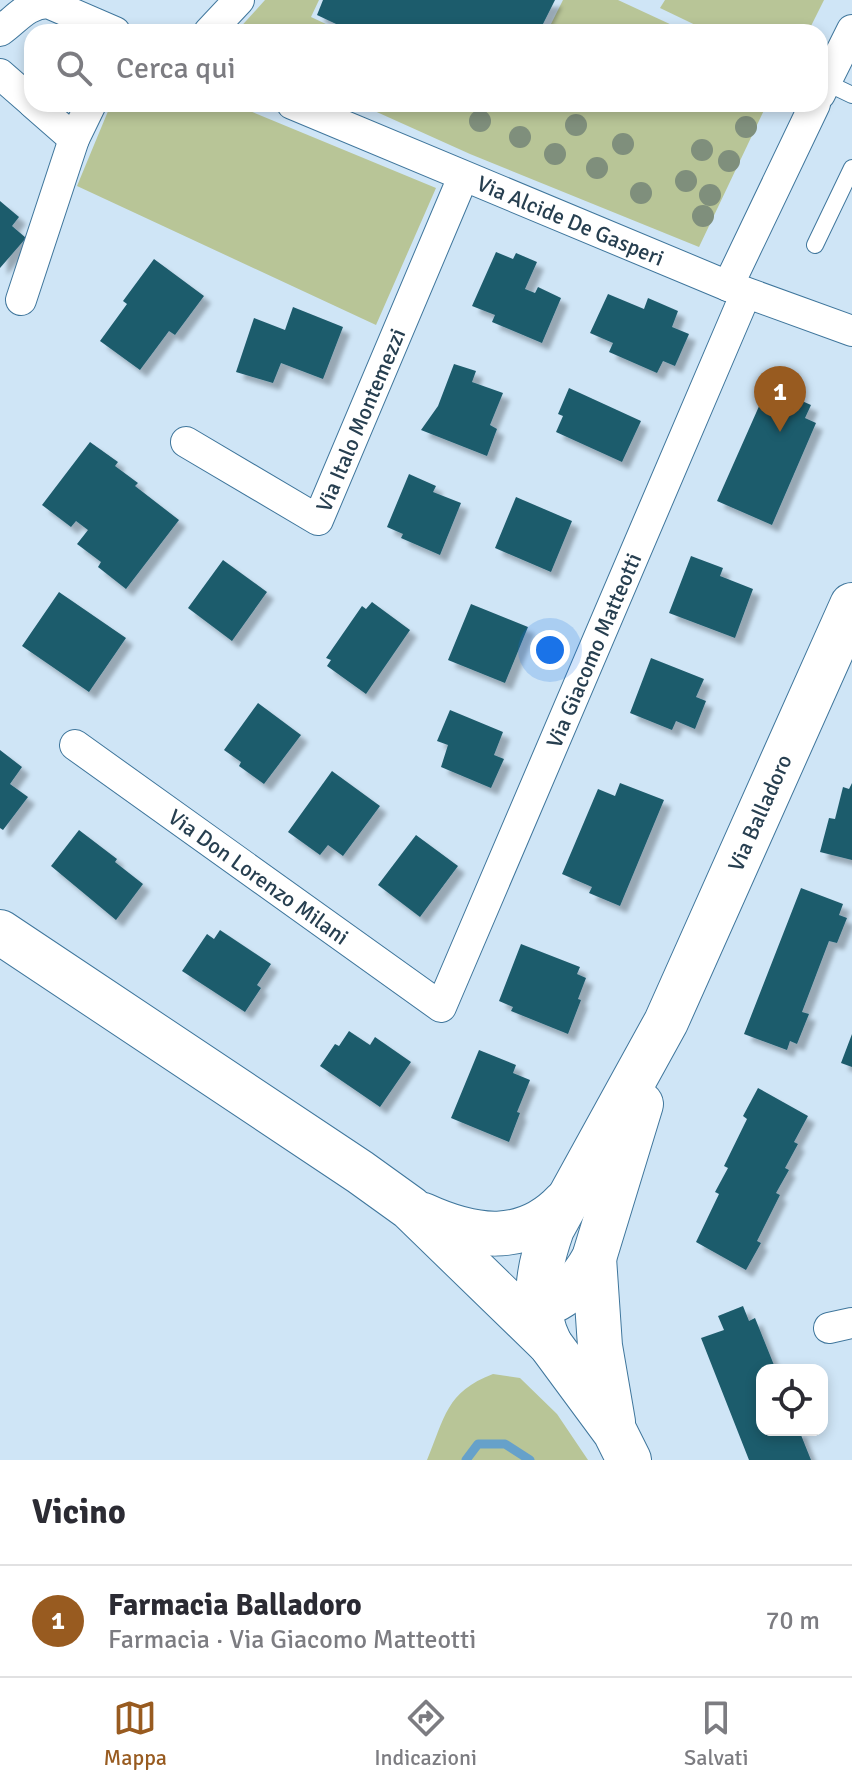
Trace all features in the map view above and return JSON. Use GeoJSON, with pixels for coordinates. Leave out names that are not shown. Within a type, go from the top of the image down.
{"type":"FeatureCollection","features":[{"type":"Feature","properties":{"kind":"street"},"geometry":{"type":"LineString","coordinates":[[216,24],[239,0]]}},
{"type":"Feature","properties":{"kind":"street"},"geometry":{"type":"LineString","coordinates":[[0,31],[21,12],[37,3],[48,3],[97,24]]}},
{"type":"Feature","properties":{"kind":"street","name":"Via Giacomo Matteotti"},"geometry":{"type":"LineString","coordinates":[[828,94],[852,30]]}},
{"type":"Feature","properties":{"kind":"street"},"geometry":{"type":"LineString","coordinates":[[0,74],[24,95]]}},
{"type":"Feature","properties":{"kind":"street"},"geometry":{"type":"LineString","coordinates":[[43,112],[74,139]]}},
{"type":"Feature","properties":{"kind":"street"},"geometry":{"type":"LineString","coordinates":[[21,300],[74,139],[87,112]]}},
{"type":"Feature","properties":{"kind":"street","name":"Via Alcide De Gasperi"},"geometry":{"type":"LineString","coordinates":[[311,112],[737,289],[852,331]]}},
{"type":"Feature","properties":{"kind":"street","name":"Via Giacomo Matteotti"},"geometry":{"type":"LineString","coordinates":[[441,1007],[737,289],[820,112]]}},
{"type":"Feature","properties":{"kind":"street","name":"Via Italo Montemezzi"},"geometry":{"type":"LineString","coordinates":[[186,442],[318,520],[463,177]]}},
{"type":"Feature","properties":{"kind":"street","name":"Via Balladoro"},"geometry":{"type":"LineString","coordinates":[[622,1446],[533,1318],[543,1254],[565,1202],[666,1022],[852,605]]}},
{"type":"Feature","properties":{"kind":"street","name":"Via Don Lorenzo Milani"},"geometry":{"type":"LineString","coordinates":[[75,745],[441,1007]]}},
{"type":"Feature","properties":{"kind":"street"},"geometry":{"type":"LineString","coordinates":[[0,932],[410,1208],[533,1318]]}},
{"type":"Feature","properties":{"kind":"street","name":"Via Balladoro"},"geometry":{"type":"LineString","coordinates":[[533,1318],[577,1285],[594,1258],[666,1022]]}},
{"type":"Feature","properties":{"kind":"street","name":"Via Balladoro"},"geometry":{"type":"LineString","coordinates":[[410,1208],[438,1222],[479,1234],[514,1232],[535,1226],[547,1220],[565,1202]]}},
{"type":"Feature","properties":{"kind":"street","name":"Via Balladoro"},"geometry":{"type":"LineString","coordinates":[[594,1258],[600,1346],[622,1446]]}},
{"type":"Feature","properties":{"kind":"lane"},"geometry":{"type":"LineString","coordinates":[[815,245],[852,168]]}},
{"type":"Feature","properties":{"kind":"green space"},"geometry":{"type":"Polygon","coordinates":[[[265,0],[319,0],[311,17],[326,24],[243,24],[265,0]]]}},
{"type":"Feature","properties":{"kind":"green space"},"geometry":{"type":"Polygon","coordinates":[[[563,0],[618,0],[670,24],[551,24],[563,0]]]}},
{"type":"Feature","properties":{"kind":"green space"},"geometry":{"type":"Polygon","coordinates":[[[665,0],[824,0],[812,24],[693,24],[660,8],[665,0]]]}},
{"type":"Feature","properties":{"kind":"green space"},"geometry":{"type":"Polygon","coordinates":[[[108,112],[252,112],[436,188],[376,325],[77,186],[108,112]]]}},
{"type":"Feature","properties":{"kind":"green space"},"geometry":{"type":"Polygon","coordinates":[[[377,112],[763,112],[699,247],[470,154],[377,112]]]}},
{"type":"Feature","properties":{"kind":"green space"},"geometry":{"type":"Polygon","coordinates":[[[493,1374],[520,1378],[557,1414],[588,1460],[427,1460],[443,1419],[456,1398],[477,1381],[493,1374]]]}},
{"type":"Feature","properties":{"kind":"building"},"geometry":{"type":"Polygon","coordinates":[[[323,0],[555,0],[543,24],[336,24],[317,15],[323,0]]]}},
{"type":"Feature","properties":{"kind":"building"},"geometry":{"type":"Polygon","coordinates":[[[0,201],[19,217],[12,226],[26,238],[0,268],[0,201]]]}},
{"type":"Feature","properties":{"kind":"building"},"geometry":{"type":"Polygon","coordinates":[[[496,252],[513,259],[516,253],[537,262],[525,289],[535,293],[538,287],[561,298],[542,343],[492,322],[495,315],[472,306],[496,252]]]}},
{"type":"Feature","properties":{"kind":"building"},"geometry":{"type":"Polygon","coordinates":[[[154,259],[204,296],[175,335],[169,331],[140,370],[100,341],[127,304],[123,301],[154,259]]]}},
{"type":"Feature","properties":{"kind":"building"},"geometry":{"type":"Polygon","coordinates":[[[608,294],[644,309],[648,298],[678,311],[672,327],[689,334],[675,366],[663,361],[657,373],[609,352],[613,343],[590,333],[608,294]]]}},
{"type":"Feature","properties":{"kind":"building"},"geometry":{"type":"Polygon","coordinates":[[[293,307],[343,327],[323,379],[281,363],[273,383],[236,372],[254,318],[285,330],[293,307]]]}},
{"type":"Feature","properties":{"kind":"building"},"geometry":{"type":"Polygon","coordinates":[[[454,364],[476,371],[472,382],[503,393],[490,425],[497,429],[487,456],[421,430],[438,406],[454,364]]]}},
{"type":"Feature","properties":{"kind":"building"},"geometry":{"type":"Polygon","coordinates":[[[768,386],[811,405],[805,418],[816,423],[772,525],[717,501],[768,386]]]}},
{"type":"Feature","properties":{"kind":"building"},"geometry":{"type":"Polygon","coordinates":[[[569,388],[641,421],[622,462],[556,432],[563,416],[558,414],[569,388]]]}},
{"type":"Feature","properties":{"kind":"building"},"geometry":{"type":"Polygon","coordinates":[[[90,442],[118,462],[115,466],[138,483],[135,486],[179,520],[126,589],[98,567],[101,562],[77,544],[88,530],[76,521],[71,527],[42,505],[90,442]]]}},
{"type":"Feature","properties":{"kind":"building"},"geometry":{"type":"Polygon","coordinates":[[[409,474],[436,486],[433,492],[461,503],[440,555],[401,538],[403,534],[387,527],[409,474]]]}},
{"type":"Feature","properties":{"kind":"building"},"geometry":{"type":"Polygon","coordinates":[[[516,497],[572,521],[551,572],[495,548],[516,497]]]}},
{"type":"Feature","properties":{"kind":"building"},"geometry":{"type":"Polygon","coordinates":[[[691,556],[723,568],[720,576],[753,589],[735,638],[669,613],[691,556]]]}},
{"type":"Feature","properties":{"kind":"building"},"geometry":{"type":"Polygon","coordinates":[[[223,560],[267,592],[232,641],[188,608],[223,560]]]}},
{"type":"Feature","properties":{"kind":"building"},"geometry":{"type":"Polygon","coordinates":[[[59,592],[126,638],[89,692],[22,646],[59,592]]]}},
{"type":"Feature","properties":{"kind":"building"},"geometry":{"type":"Polygon","coordinates":[[[372,602],[410,630],[366,694],[327,666],[331,660],[326,658],[362,606],[366,609],[372,602]]]}},
{"type":"Feature","properties":{"kind":"building"},"geometry":{"type":"Polygon","coordinates":[[[471,604],[528,627],[505,683],[448,660],[471,604]]]}},
{"type":"Feature","properties":{"kind":"building"},"geometry":{"type":"Polygon","coordinates":[[[651,658],[704,679],[696,697],[706,701],[695,729],[676,721],[672,730],[630,713],[651,658]]]}},
{"type":"Feature","properties":{"kind":"building"},"geometry":{"type":"Polygon","coordinates":[[[258,703],[301,735],[264,784],[239,766],[241,762],[224,750],[258,703]]]}},
{"type":"Feature","properties":{"kind":"building"},"geometry":{"type":"Polygon","coordinates":[[[450,710],[503,732],[494,755],[504,759],[491,788],[441,767],[448,745],[437,741],[450,710]]]}},
{"type":"Feature","properties":{"kind":"building"},"geometry":{"type":"Polygon","coordinates":[[[0,750],[22,767],[10,784],[28,797],[3,830],[0,828],[0,750]]]}},
{"type":"Feature","properties":{"kind":"building"},"geometry":{"type":"Polygon","coordinates":[[[332,771],[380,806],[343,856],[328,845],[320,855],[288,832],[332,771]]]}},
{"type":"Feature","properties":{"kind":"building"},"geometry":{"type":"Polygon","coordinates":[[[620,783],[664,800],[620,906],[589,893],[592,887],[562,874],[598,789],[615,796],[620,783]]]}},
{"type":"Feature","properties":{"kind":"building"},"geometry":{"type":"Polygon","coordinates":[[[852,783],[852,860],[820,852],[829,818],[835,819],[843,787],[849,789],[852,783]]]}},
{"type":"Feature","properties":{"kind":"building"},"geometry":{"type":"Polygon","coordinates":[[[79,830],[143,884],[116,920],[51,866],[79,830]]]}},
{"type":"Feature","properties":{"kind":"building"},"geometry":{"type":"Polygon","coordinates":[[[416,835],[458,866],[420,917],[378,885],[416,835]]]}},
{"type":"Feature","properties":{"kind":"building"},"geometry":{"type":"Polygon","coordinates":[[[801,888],[843,904],[839,915],[847,918],[837,943],[829,941],[802,1012],[809,1014],[797,1044],[790,1041],[787,1050],[744,1034],[801,888]]]}},
{"type":"Feature","properties":{"kind":"building"},"geometry":{"type":"Polygon","coordinates":[[[220,930],[271,964],[257,985],[261,988],[245,1012],[182,971],[207,934],[214,939],[220,930]]]}},
{"type":"Feature","properties":{"kind":"building"},"geometry":{"type":"Polygon","coordinates":[[[521,944],[580,967],[577,974],[586,978],[568,1034],[511,1011],[513,1007],[499,1001],[521,944]]]}},
{"type":"Feature","properties":{"kind":"building"},"geometry":{"type":"Polygon","coordinates":[[[349,1031],[370,1045],[375,1037],[411,1062],[380,1107],[320,1066],[335,1044],[339,1046],[349,1031]]]}},
{"type":"Feature","properties":{"kind":"building"},"geometry":{"type":"Polygon","coordinates":[[[852,1034],[852,1067],[841,1063],[852,1034]]]}},
{"type":"Feature","properties":{"kind":"building"},"geometry":{"type":"Polygon","coordinates":[[[479,1050],[516,1065],[513,1073],[530,1080],[509,1142],[451,1118],[479,1050]]]}},
{"type":"Feature","properties":{"kind":"building"},"geometry":{"type":"Polygon","coordinates":[[[758,1088],[808,1116],[794,1142],[798,1144],[785,1168],[789,1170],[776,1193],[780,1195],[757,1241],[761,1243],[746,1270],[696,1242],[719,1194],[715,1192],[728,1168],[724,1166],[747,1119],[743,1116],[758,1088]]]}},
{"type":"Feature","properties":{"kind":"building"},"geometry":{"type":"Polygon","coordinates":[[[743,1306],[749,1321],[755,1318],[774,1364],[756,1364],[756,1436],[801,1436],[811,1460],[749,1460],[701,1338],[724,1330],[718,1316],[743,1306]]]}},
{"type":"Feature","properties":{"kind":"waterway"},"geometry":{"type":"LineString","coordinates":[[466,1460],[478,1444],[505,1444],[530,1460]]}},
{"type":"Feature","properties":{"kind":"place","name":"Farmacia Balladoro"},"geometry":{"type":"Point","coordinates":[780,432]}}]}
